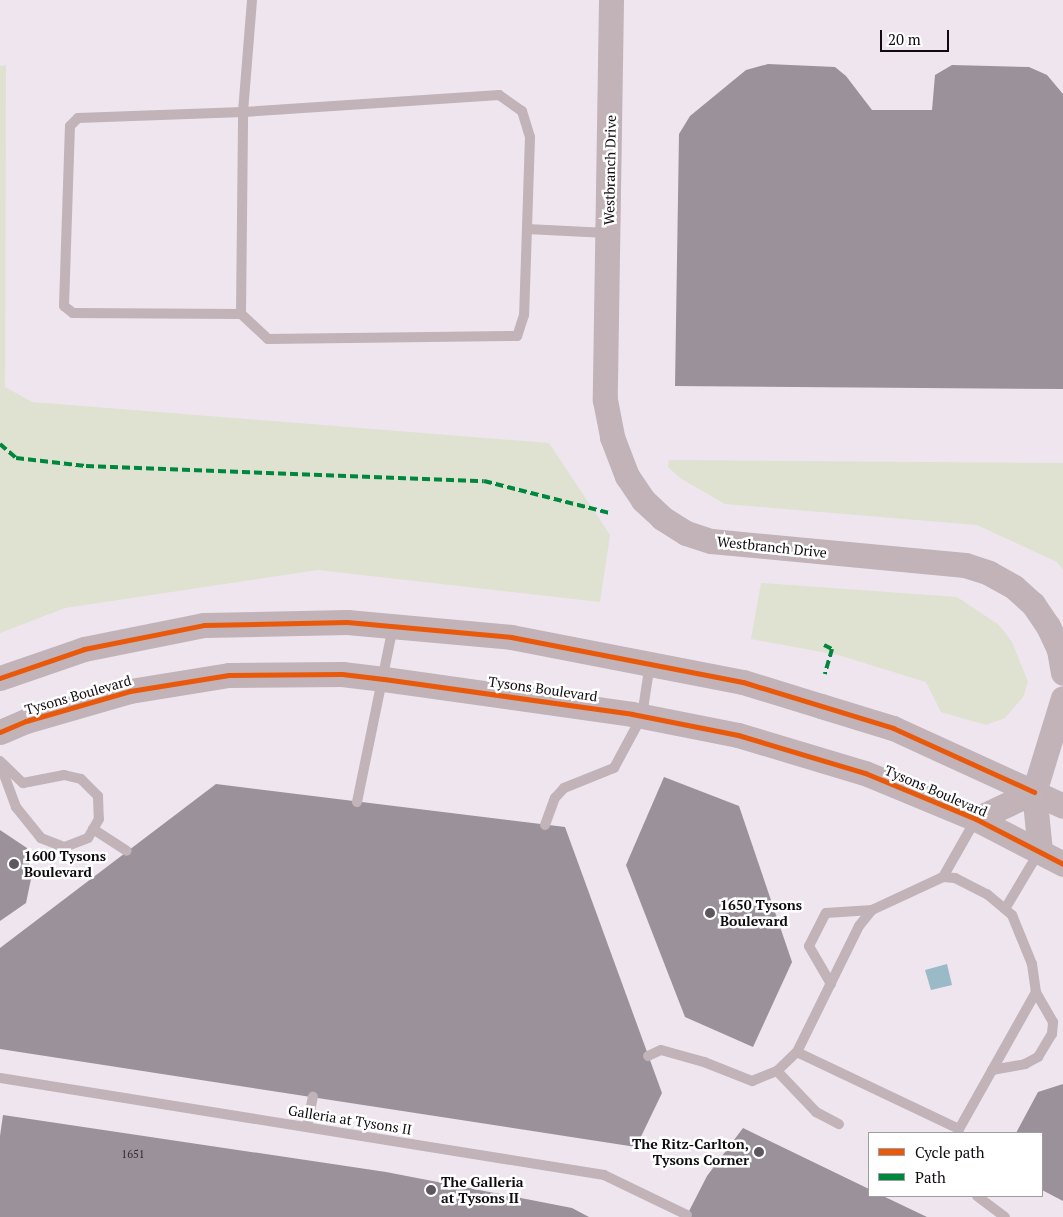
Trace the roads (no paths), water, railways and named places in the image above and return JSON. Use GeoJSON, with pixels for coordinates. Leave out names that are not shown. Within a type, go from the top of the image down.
{"type":"FeatureCollection","features":[{"type":"Feature","properties":{"kind":"street","name":"Westbranch Drive"},"geometry":{"type":"LineString","coordinates":[[611,0],[606,400],[616,451],[626,476],[643,500],[662,518],[686,533],[711,541],[964,565],[989,572],[1014,587],[1033,604],[1048,626],[1059,650],[1063,673]]}},
{"type":"Feature","properties":{"kind":"street"},"geometry":{"type":"LineString","coordinates":[[0,678],[84,648],[204,625],[337,622],[511,637],[650,662],[743,682],[892,728],[1063,806]]}},
{"type":"Feature","properties":{"kind":"street","name":"Tysons Boulevard"},"geometry":{"type":"LineString","coordinates":[[0,732],[26,721],[130,690],[229,675],[342,674],[384,679],[642,716],[738,735],[865,774],[976,819],[1063,864]]}},
{"type":"Feature","properties":{"kind":"street"},"geometry":{"type":"LineString","coordinates":[[1040,851],[1034,792],[1063,698]]}},
{"type":"Feature","properties":{"kind":"street"},"geometry":{"type":"LineString","coordinates":[[976,819],[1034,792]]}},
{"type":"Feature","properties":{"kind":"lane"},"geometry":{"type":"LineString","coordinates":[[241,314],[243,112],[252,0]]}},
{"type":"Feature","properties":{"kind":"lane"},"geometry":{"type":"LineString","coordinates":[[499,95],[522,111],[530,137],[527,229],[524,315],[517,336],[268,339],[241,314],[73,313],[64,306],[70,126],[78,118],[243,112],[499,95]]}},
{"type":"Feature","properties":{"kind":"lane"},"geometry":{"type":"LineString","coordinates":[[527,229],[608,233]]}},
{"type":"Feature","properties":{"kind":"lane"},"geometry":{"type":"LineString","coordinates":[[357,802],[384,679],[393,626]]}},
{"type":"Feature","properties":{"kind":"lane"},"geometry":{"type":"LineString","coordinates":[[545,825],[555,798],[564,788],[614,768],[642,716],[650,662]]}},
{"type":"Feature","properties":{"kind":"lane"},"geometry":{"type":"LineString","coordinates":[[0,762],[23,783],[64,775],[82,779],[98,796],[100,819],[88,838],[64,847],[41,838],[16,807],[0,762]]}},
{"type":"Feature","properties":{"kind":"lane"},"geometry":{"type":"LineString","coordinates":[[830,984],[809,946],[826,914],[872,910],[943,877],[976,819]]}},
{"type":"Feature","properties":{"kind":"lane"},"geometry":{"type":"LineString","coordinates":[[93,829],[127,851]]}},
{"type":"Feature","properties":{"kind":"lane"},"geometry":{"type":"LineString","coordinates":[[1005,909],[1040,851]]}},
{"type":"Feature","properties":{"kind":"lane"},"geometry":{"type":"LineString","coordinates":[[943,877],[971,886],[1012,915],[1032,964],[1036,992],[1054,1022],[1052,1034],[1038,1057],[1025,1064],[992,1070]]}},
{"type":"Feature","properties":{"kind":"lane"},"geometry":{"type":"LineString","coordinates":[[648,1056],[661,1050],[704,1062],[752,1082],[777,1071],[797,1052],[858,926],[872,910]]}},
{"type":"Feature","properties":{"kind":"lane"},"geometry":{"type":"LineString","coordinates":[[797,1052],[958,1131],[1036,992]]}},
{"type":"Feature","properties":{"kind":"lane"},"geometry":{"type":"LineString","coordinates":[[777,1071],[816,1112],[839,1124]]}},
{"type":"Feature","properties":{"kind":"lane","name":"Galleria at Tysons II"},"geometry":{"type":"LineString","coordinates":[[0,1078],[604,1174],[687,1215]]}},
{"type":"Feature","properties":{"kind":"lane"},"geometry":{"type":"LineString","coordinates":[[308,1127],[313,1097]]}},
{"type":"Feature","properties":{"kind":"lane"},"geometry":{"type":"LineString","coordinates":[[978,1197],[1006,1217]]}},
{"type":"Feature","properties":{"kind":"water"},"geometry":{"type":"Polygon","coordinates":[[[947,964],[952,985],[931,990],[925,970],[947,964]]]}},
{"type":"Feature","properties":{"kind":"place","name":"1600 Tysons Boulevard"},"geometry":{"type":"Point","coordinates":[14,864]}},
{"type":"Feature","properties":{"kind":"place","name":"1650 Tysons Boulevard"},"geometry":{"type":"Point","coordinates":[710,913]}},
{"type":"Feature","properties":{"kind":"place","name":"The Ritz-Carlton, Tysons Corner"},"geometry":{"type":"Point","coordinates":[759,1152]}},
{"type":"Feature","properties":{"kind":"place","name":"The Galleria at Tysons II"},"geometry":{"type":"Point","coordinates":[431,1190]}}]}
